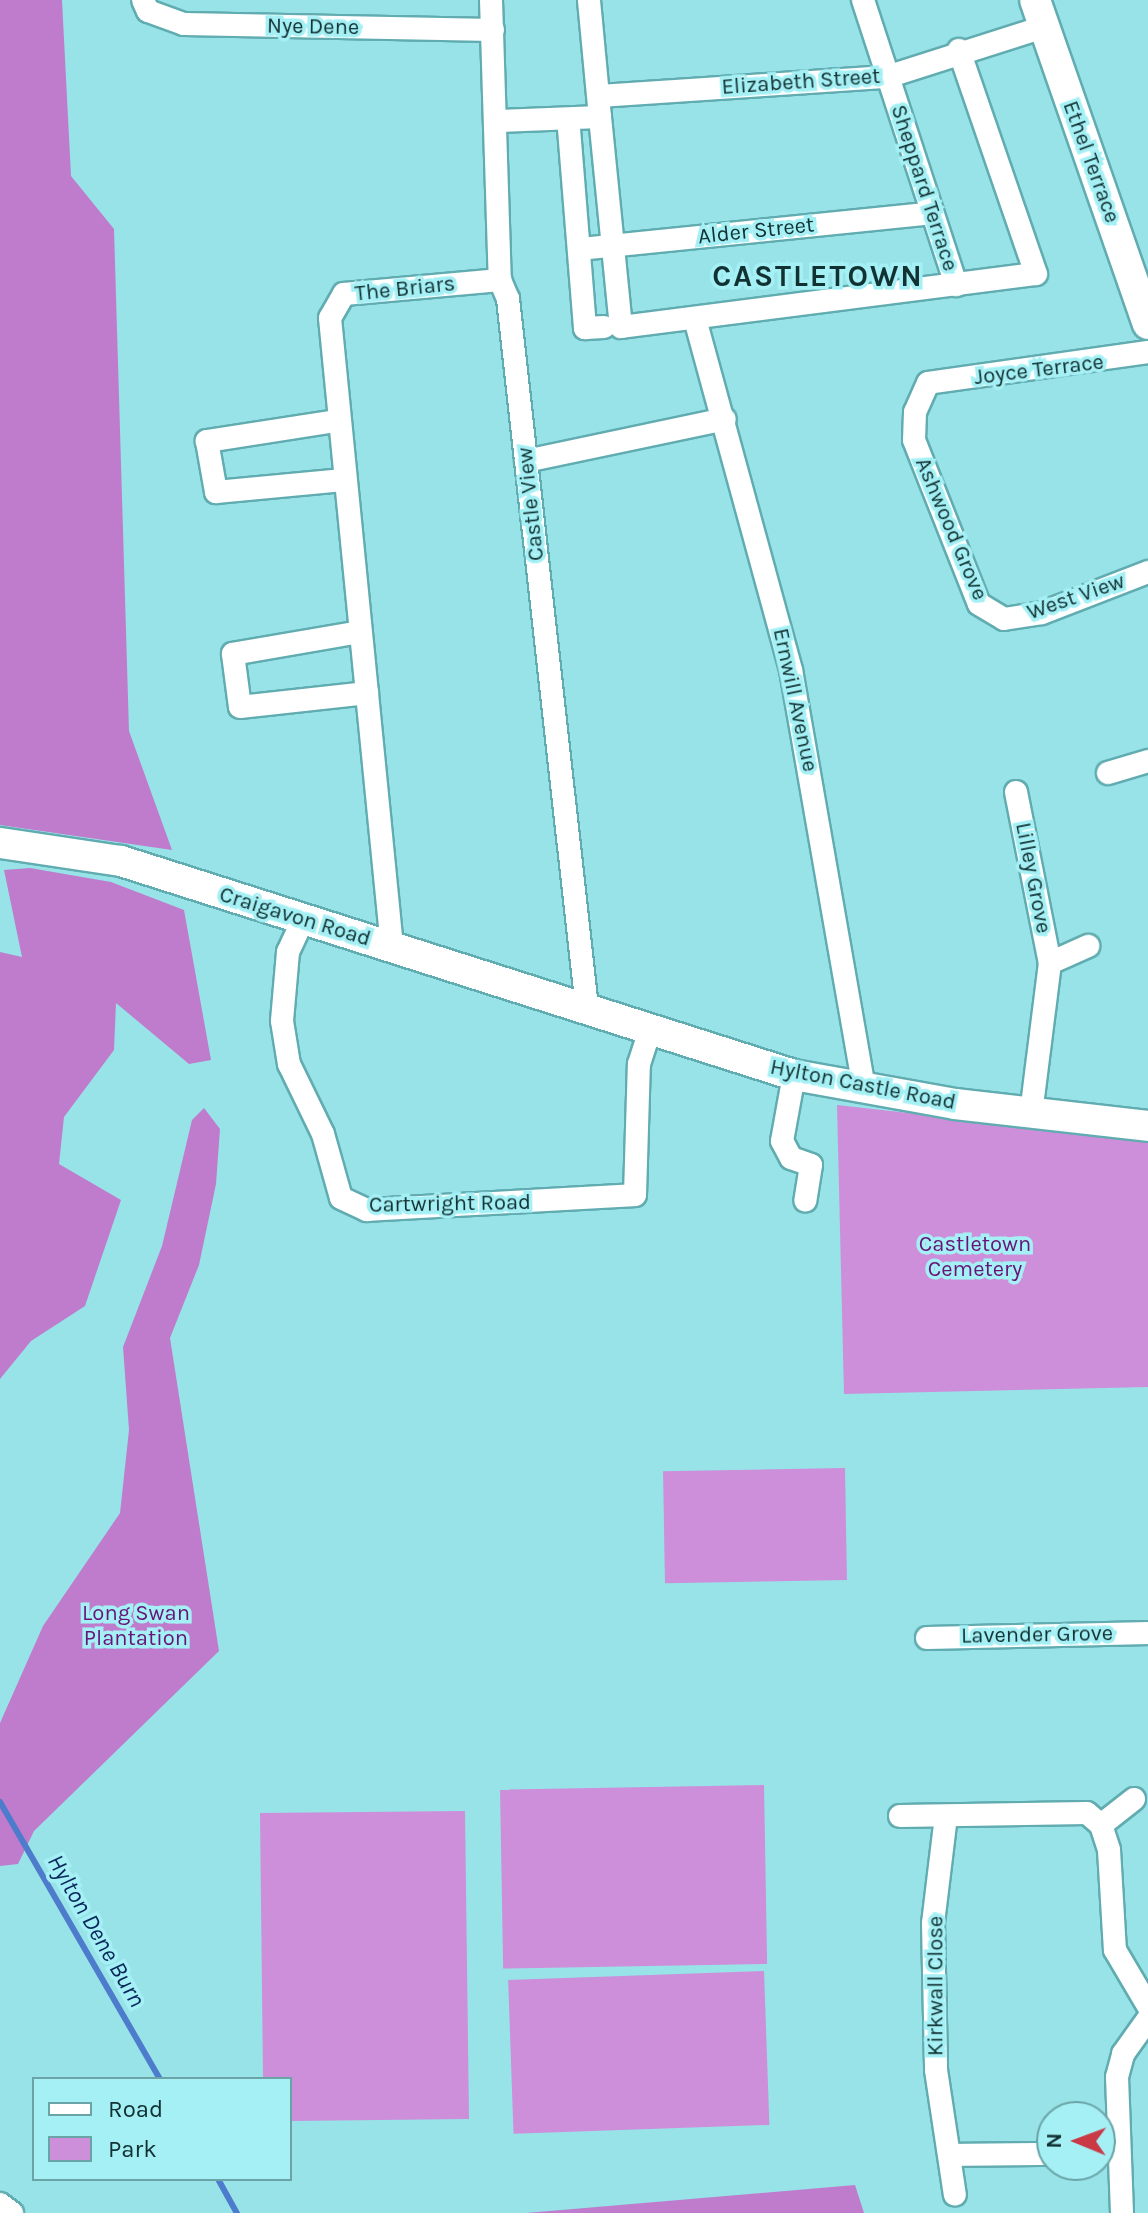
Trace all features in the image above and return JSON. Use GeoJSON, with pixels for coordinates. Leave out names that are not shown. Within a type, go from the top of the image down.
{"type":"FeatureCollection","features":[{"type":"Feature","properties":{"kind":"street","name":"Nye Dene"},"geometry":{"type":"LineString","coordinates":[[143,0],[148,11],[184,24],[493,30]]}},
{"type":"Feature","properties":{"kind":"street","name":"Castle View"},"geometry":{"type":"LineString","coordinates":[[491,0],[499,121],[500,280],[508,299],[587,1008]]}},
{"type":"Feature","properties":{"kind":"street"},"geometry":{"type":"LineString","coordinates":[[589,0],[621,327],[1036,274],[959,50]]}},
{"type":"Feature","properties":{"kind":"street","name":"Sheppard Terrace"},"geometry":{"type":"LineString","coordinates":[[863,0],[956,285]]}},
{"type":"Feature","properties":{"kind":"street","name":"Elizabeth Street"},"geometry":{"type":"LineString","coordinates":[[499,121],[599,107],[887,77],[959,50],[1040,14]]}},
{"type":"Feature","properties":{"kind":"street","name":"Ethel Terrace"},"geometry":{"type":"LineString","coordinates":[[1040,14],[1148,324]]}},
{"type":"Feature","properties":{"kind":"street"},"geometry":{"type":"LineString","coordinates":[[569,129],[585,328],[604,327]]}},
{"type":"Feature","properties":{"kind":"street","name":"Alder Street"},"geometry":{"type":"LineString","coordinates":[[580,249],[932,213]]}},
{"type":"Feature","properties":{"kind":"street","name":"The Briars"},"geometry":{"type":"LineString","coordinates":[[392,947],[367,693],[327,346],[330,318],[344,294],[500,280]]}},
{"type":"Feature","properties":{"kind":"street","name":"Ernwill Avenue"},"geometry":{"type":"LineString","coordinates":[[695,319],[725,419],[791,670],[864,1087]]}},
{"type":"Feature","properties":{"kind":"street","name":"Joyce Terrace"},"geometry":{"type":"LineString","coordinates":[[928,383],[1148,352]]}},
{"type":"Feature","properties":{"kind":"street","name":"Ashwood Grove"},"geometry":{"type":"LineString","coordinates":[[928,383],[915,412],[914,440],[979,604],[1004,619]]}},
{"type":"Feature","properties":{"kind":"street"},"geometry":{"type":"LineString","coordinates":[[526,461],[725,419]]}},
{"type":"Feature","properties":{"kind":"street"},"geometry":{"type":"LineString","coordinates":[[336,421],[207,441],[216,492],[343,480]]}},
{"type":"Feature","properties":{"kind":"street","name":"West View"},"geometry":{"type":"LineString","coordinates":[[1004,619],[1042,613],[1148,572]]}},
{"type":"Feature","properties":{"kind":"street"},"geometry":{"type":"LineString","coordinates":[[360,632],[233,654],[240,707],[367,693]]}},
{"type":"Feature","properties":{"kind":"street"},"geometry":{"type":"LineString","coordinates":[[1108,773],[1148,761]]}},
{"type":"Feature","properties":{"kind":"street","name":"Lilley Grove"},"geometry":{"type":"LineString","coordinates":[[1016,792],[1050,963],[1031,1114]]}},
{"type":"Feature","properties":{"kind":"street","name":"Craigavon Road"},"geometry":{"type":"LineString","coordinates":[[0,843],[121,861],[302,922],[587,1008]]}},
{"type":"Feature","properties":{"kind":"street","name":"Cartwright Road"},"geometry":{"type":"LineString","coordinates":[[302,922],[288,952],[282,1021],[289,1064],[323,1134],[341,1198],[367,1210],[635,1195],[639,1064],[650,1031]]}},
{"type":"Feature","properties":{"kind":"street","name":"Lilley Grove"},"geometry":{"type":"LineString","coordinates":[[1050,963],[1088,946]]}},
{"type":"Feature","properties":{"kind":"street","name":"Hylton Castle Road"},"geometry":{"type":"LineString","coordinates":[[587,1008],[650,1031],[794,1075],[1031,1114],[1148,1126]]}},
{"type":"Feature","properties":{"kind":"street"},"geometry":{"type":"LineString","coordinates":[[794,1075],[782,1141],[791,1158],[811,1165],[805,1201]]}},
{"type":"Feature","properties":{"kind":"street","name":"Lavender Grove"},"geometry":{"type":"LineString","coordinates":[[927,1638],[1148,1633]]}},
{"type":"Feature","properties":{"kind":"street"},"geometry":{"type":"LineString","coordinates":[[1101,1825],[1134,1799]]}},
{"type":"Feature","properties":{"kind":"street"},"geometry":{"type":"LineString","coordinates":[[900,1816],[1064,1809],[1101,1825],[1109,1850],[1115,1950],[1148,2006]]}},
{"type":"Feature","properties":{"kind":"street","name":"Kirkwall Close"},"geometry":{"type":"LineString","coordinates":[[946,1816],[933,1923],[936,2070],[954,2155],[955,2195]]}},
{"type":"Feature","properties":{"kind":"street"},"geometry":{"type":"LineString","coordinates":[[1115,2101],[1123,2054],[1148,2019]]}},
{"type":"Feature","properties":{"kind":"street"},"geometry":{"type":"LineString","coordinates":[[954,2155],[1036,2154]]}},
{"type":"Feature","properties":{"kind":"street"},"geometry":{"type":"LineString","coordinates":[[1115,2181],[1122,2213]]}},
{"type":"Feature","properties":{"kind":"street"},"geometry":{"type":"LineString","coordinates":[[0,2204],[12,2213]]}},
{"type":"Feature","properties":{"kind":"green space"},"geometry":{"type":"Polygon","coordinates":[[[0,0],[62,0],[71,176],[114,229],[129,731],[172,850],[0,825],[0,0]]]}},
{"type":"Feature","properties":{"kind":"green space"},"geometry":{"type":"Polygon","coordinates":[[[30,868],[111,882],[184,910],[211,1060],[189,1064],[116,1003],[114,1050],[64,1117],[59,1164],[121,1200],[85,1306],[31,1341],[0,1379],[0,952],[22,957],[4,870],[30,868]]]}},
{"type":"Feature","properties":{"kind":"green space","name":"Castletown Cemetery"},"geometry":{"type":"Polygon","coordinates":[[[837,1105],[1148,1140],[1148,1387],[844,1394],[837,1105]]]}},
{"type":"Feature","properties":{"kind":"green space","name":"Long Swan Plantation"},"geometry":{"type":"Polygon","coordinates":[[[204,1108],[220,1129],[216,1184],[199,1265],[170,1338],[219,1651],[34,1831],[18,1864],[0,1866],[0,1723],[43,1626],[120,1513],[129,1430],[123,1347],[162,1246],[192,1120],[204,1108]]]}},
{"type":"Feature","properties":{"kind":"green space"},"geometry":{"type":"Polygon","coordinates":[[[845,1468],[847,1580],[665,1583],[663,1471],[845,1468]]]}},
{"type":"Feature","properties":{"kind":"green space"},"geometry":{"type":"Polygon","coordinates":[[[764,1785],[767,1964],[503,1969],[500,1790],[764,1785]]]}},
{"type":"Feature","properties":{"kind":"green space"},"geometry":{"type":"Polygon","coordinates":[[[465,1811],[469,2119],[292,2121],[292,2077],[263,2077],[260,1813],[465,1811]]]}},
{"type":"Feature","properties":{"kind":"green space"},"geometry":{"type":"Polygon","coordinates":[[[764,1971],[769,2125],[514,2134],[508,1980],[764,1971]]]}},
{"type":"Feature","properties":{"kind":"green space"},"geometry":{"type":"Polygon","coordinates":[[[855,2185],[864,2213],[526,2213],[855,2185]]]}},
{"type":"Feature","properties":{"kind":"waterway","name":"Hylton Dene Burn"},"geometry":{"type":"LineString","coordinates":[[0,1802],[159,2077]]}},
{"type":"Feature","properties":{"kind":"waterway","name":"Hylton Dene Burn"},"geometry":{"type":"LineString","coordinates":[[219,2181],[237,2213]]}},
{"type":"Feature","properties":{"kind":"district","name":"CASTLETOWN"},"geometry":{"type":"Point","coordinates":[818,276]}}]}
